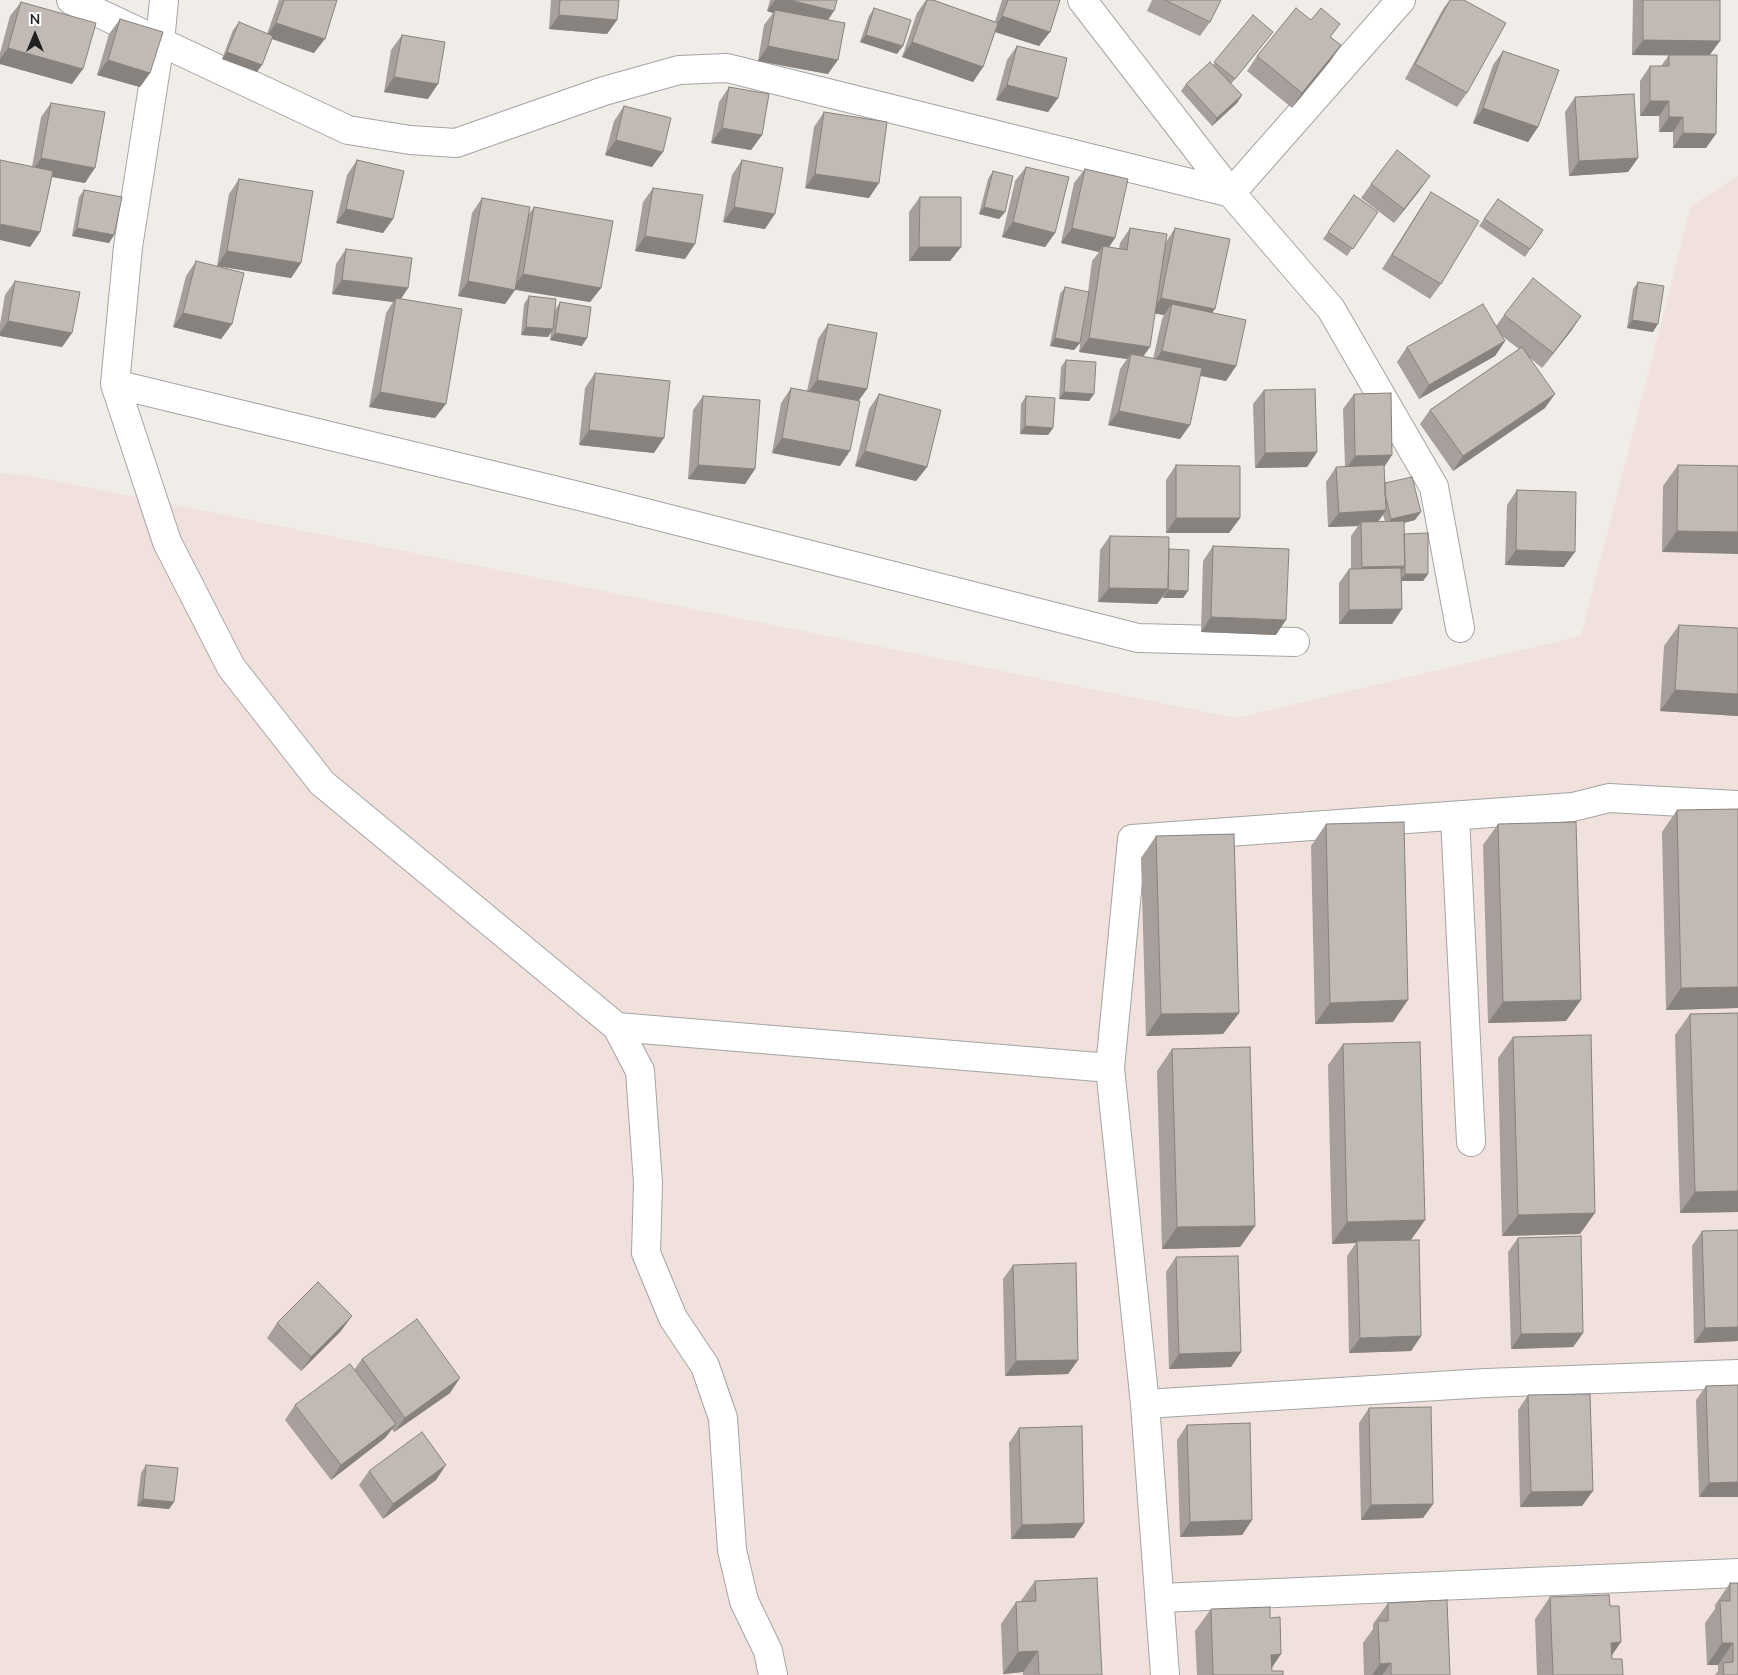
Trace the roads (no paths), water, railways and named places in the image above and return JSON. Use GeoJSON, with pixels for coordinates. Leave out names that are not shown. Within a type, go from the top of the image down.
{"type":"FeatureCollection","features":[{"type":"Feature","properties":{"kind":"street"},"geometry":{"type":"LineString","coordinates":[[71,0],[348,130],[410,140],[456,143],[604,91],[679,70],[727,68],[1231,193]]}},
{"type":"Feature","properties":{"kind":"street"},"geometry":{"type":"LineString","coordinates":[[164,0],[160,42],[128,247],[115,384],[167,542],[231,667],[322,783],[617,1027],[640,1071],[648,1183],[646,1253],[673,1318],[705,1366],[723,1418],[732,1550],[744,1601],[768,1651],[773,1675]]}},
{"type":"Feature","properties":{"kind":"street"},"geometry":{"type":"LineString","coordinates":[[1082,0],[1231,193],[1331,309],[1434,487],[1460,628]]}},
{"type":"Feature","properties":{"kind":"street"},"geometry":{"type":"LineString","coordinates":[[1231,193],[1401,0]]}},
{"type":"Feature","properties":{"kind":"street"},"geometry":{"type":"LineString","coordinates":[[115,384],[587,498],[1138,638],[1295,642]]}},
{"type":"Feature","properties":{"kind":"street"},"geometry":{"type":"LineString","coordinates":[[1165,1675],[1161,1598],[1145,1404],[1110,1068],[1132,839],[1573,807],[1609,798],[1738,805]]}},
{"type":"Feature","properties":{"kind":"street"},"geometry":{"type":"LineString","coordinates":[[1455,816],[1472,1142]]}},
{"type":"Feature","properties":{"kind":"street"},"geometry":{"type":"LineString","coordinates":[[617,1027],[1110,1068]]}},
{"type":"Feature","properties":{"kind":"street"},"geometry":{"type":"LineString","coordinates":[[1145,1404],[1476,1383],[1738,1374]]}},
{"type":"Feature","properties":{"kind":"street"},"geometry":{"type":"LineString","coordinates":[[1161,1598],[1738,1573]]}}]}
